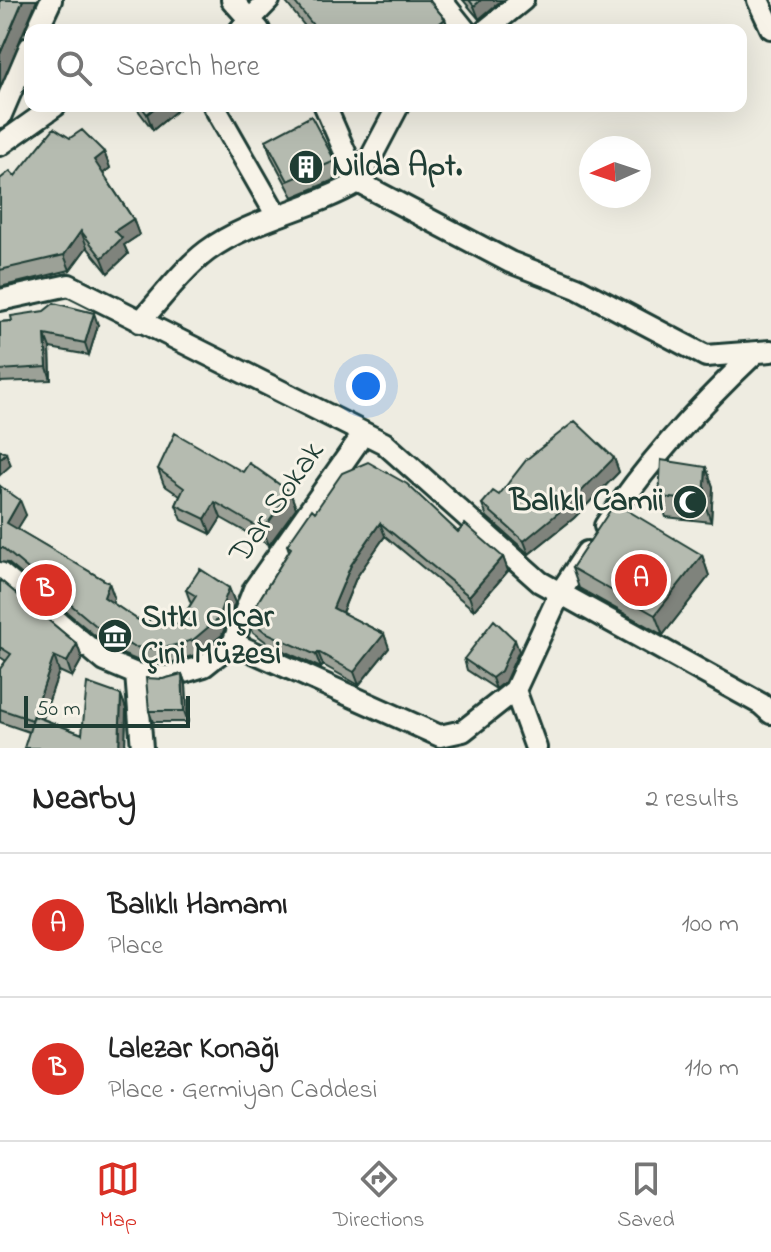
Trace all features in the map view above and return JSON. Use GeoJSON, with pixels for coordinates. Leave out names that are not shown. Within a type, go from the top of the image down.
{"type":"FeatureCollection","features":[{"type":"Feature","properties":{"kind":"street"},"geometry":{"type":"LineString","coordinates":[[40,24],[51,0]]}},
{"type":"Feature","properties":{"kind":"street"},"geometry":{"type":"LineString","coordinates":[[232,0],[249,24]]}},
{"type":"Feature","properties":{"kind":"street"},"geometry":{"type":"LineString","coordinates":[[251,24],[269,0]]}},
{"type":"Feature","properties":{"kind":"street"},"geometry":{"type":"LineString","coordinates":[[441,0],[460,24]]}},
{"type":"Feature","properties":{"kind":"street"},"geometry":{"type":"LineString","coordinates":[[493,24],[523,0]]}},
{"type":"Feature","properties":{"kind":"street"},"geometry":{"type":"LineString","coordinates":[[758,0],[771,28]]}},
{"type":"Feature","properties":{"kind":"street"},"geometry":{"type":"LineString","coordinates":[[0,117],[24,61]]}},
{"type":"Feature","properties":{"kind":"street"},"geometry":{"type":"LineString","coordinates":[[0,145],[47,112]]}},
{"type":"Feature","properties":{"kind":"street"},"geometry":{"type":"LineString","coordinates":[[217,112],[277,216]]}},
{"type":"Feature","properties":{"kind":"street"},"geometry":{"type":"LineString","coordinates":[[328,112],[358,182],[510,262],[577,288],[706,356],[762,352]]}},
{"type":"Feature","properties":{"kind":"street"},"geometry":{"type":"LineString","coordinates":[[140,322],[207,251],[277,216],[339,194],[358,182],[395,112]]}},
{"type":"Feature","properties":{"kind":"street"},"geometry":{"type":"LineString","coordinates":[[0,300],[69,285],[384,443],[540,582],[761,704],[771,713]]}},
{"type":"Feature","properties":{"kind":"street"},"geometry":{"type":"LineString","coordinates":[[0,573],[105,661],[136,674],[168,677],[204,666],[233,643],[440,736],[463,731],[515,690],[560,593],[627,492],[702,403],[762,352]]}},
{"type":"Feature","properties":{"kind":"street","name":"Dar Sokak"},"geometry":{"type":"LineString","coordinates":[[233,643],[254,589],[364,433]]}},
{"type":"Feature","properties":{"kind":"street"},"geometry":{"type":"LineString","coordinates":[[136,674],[142,748]]}},
{"type":"Feature","properties":{"kind":"street"},"geometry":{"type":"LineString","coordinates":[[515,690],[536,748]]}},
{"type":"Feature","properties":{"kind":"building"},"geometry":{"type":"Polygon","coordinates":[[[0,0],[23,0],[0,54],[0,0]]]}},
{"type":"Feature","properties":{"kind":"building"},"geometry":{"type":"Polygon","coordinates":[[[293,0],[429,0],[445,19],[439,24],[312,24],[293,0]]]}},
{"type":"Feature","properties":{"kind":"building"},"geometry":{"type":"Polygon","coordinates":[[[311,116],[335,161],[288,181],[266,140],[311,116]]]}},
{"type":"Feature","properties":{"kind":"building"},"geometry":{"type":"Polygon","coordinates":[[[54,128],[70,138],[82,130],[104,152],[94,160],[133,219],[115,231],[122,238],[102,258],[81,231],[64,255],[0,270],[0,179],[10,171],[15,176],[54,128]]]}},
{"type":"Feature","properties":{"kind":"building"},"geometry":{"type":"Polygon","coordinates":[[[54,303],[94,313],[85,343],[45,335],[47,367],[0,370],[0,322],[12,321],[11,316],[44,311],[54,303]]]}},
{"type":"Feature","properties":{"kind":"building"},"geometry":{"type":"Polygon","coordinates":[[[575,421],[614,458],[569,504],[524,541],[482,504],[493,491],[499,495],[527,459],[575,421]]]}},
{"type":"Feature","properties":{"kind":"building"},"geometry":{"type":"Polygon","coordinates":[[[175,433],[243,472],[249,463],[290,492],[263,530],[215,502],[205,519],[176,505],[184,488],[158,469],[175,433]]]}},
{"type":"Feature","properties":{"kind":"building"},"geometry":{"type":"Polygon","coordinates":[[[661,460],[706,467],[704,501],[659,497],[661,460]]]}},
{"type":"Feature","properties":{"kind":"building"},"geometry":{"type":"Polygon","coordinates":[[[368,462],[407,484],[458,532],[465,524],[503,557],[469,596],[380,523],[351,565],[333,608],[384,634],[354,672],[318,652],[316,655],[265,632],[248,618],[291,548],[287,545],[312,509],[315,512],[342,473],[368,462]]]}},
{"type":"Feature","properties":{"kind":"building"},"geometry":{"type":"Polygon","coordinates":[[[0,486],[20,500],[7,523],[109,583],[104,597],[147,626],[153,612],[178,625],[196,596],[186,590],[200,569],[229,588],[217,620],[193,640],[161,649],[134,647],[107,635],[0,548],[0,486]]]}},
{"type":"Feature","properties":{"kind":"building"},"geometry":{"type":"Polygon","coordinates":[[[615,503],[702,555],[655,615],[572,568],[615,503]]]}},
{"type":"Feature","properties":{"kind":"building"},"geometry":{"type":"Polygon","coordinates":[[[0,580],[77,644],[67,662],[54,656],[32,720],[0,709],[0,669],[11,654],[0,647],[0,580]]]}},
{"type":"Feature","properties":{"kind":"building"},"geometry":{"type":"Polygon","coordinates":[[[494,620],[515,640],[501,671],[492,678],[464,659],[494,620]]]}},
{"type":"Feature","properties":{"kind":"building"},"geometry":{"type":"Polygon","coordinates":[[[182,674],[184,711],[149,711],[146,678],[163,679],[182,674]]]}},
{"type":"Feature","properties":{"kind":"building"},"geometry":{"type":"Polygon","coordinates":[[[87,683],[121,695],[119,748],[24,748],[34,716],[82,734],[87,683]]]}},
{"type":"Feature","properties":{"kind":"place","name":"Nilda Apt."},"geometry":{"type":"Point","coordinates":[306,167]}},
{"type":"Feature","properties":{"kind":"place","name":"Balıklı Camii"},"geometry":{"type":"Point","coordinates":[690,502]}},
{"type":"Feature","properties":{"kind":"place","name":"Balıklı Hamamı"},"geometry":{"type":"Point","coordinates":[641,580]}},
{"type":"Feature","properties":{"kind":"place","name":"Lalezar Konağı"},"geometry":{"type":"Point","coordinates":[46,590]}},
{"type":"Feature","properties":{"kind":"place","name":"Sıtkı Olçar Çini Müzesi"},"geometry":{"type":"Point","coordinates":[115,636]}}]}
